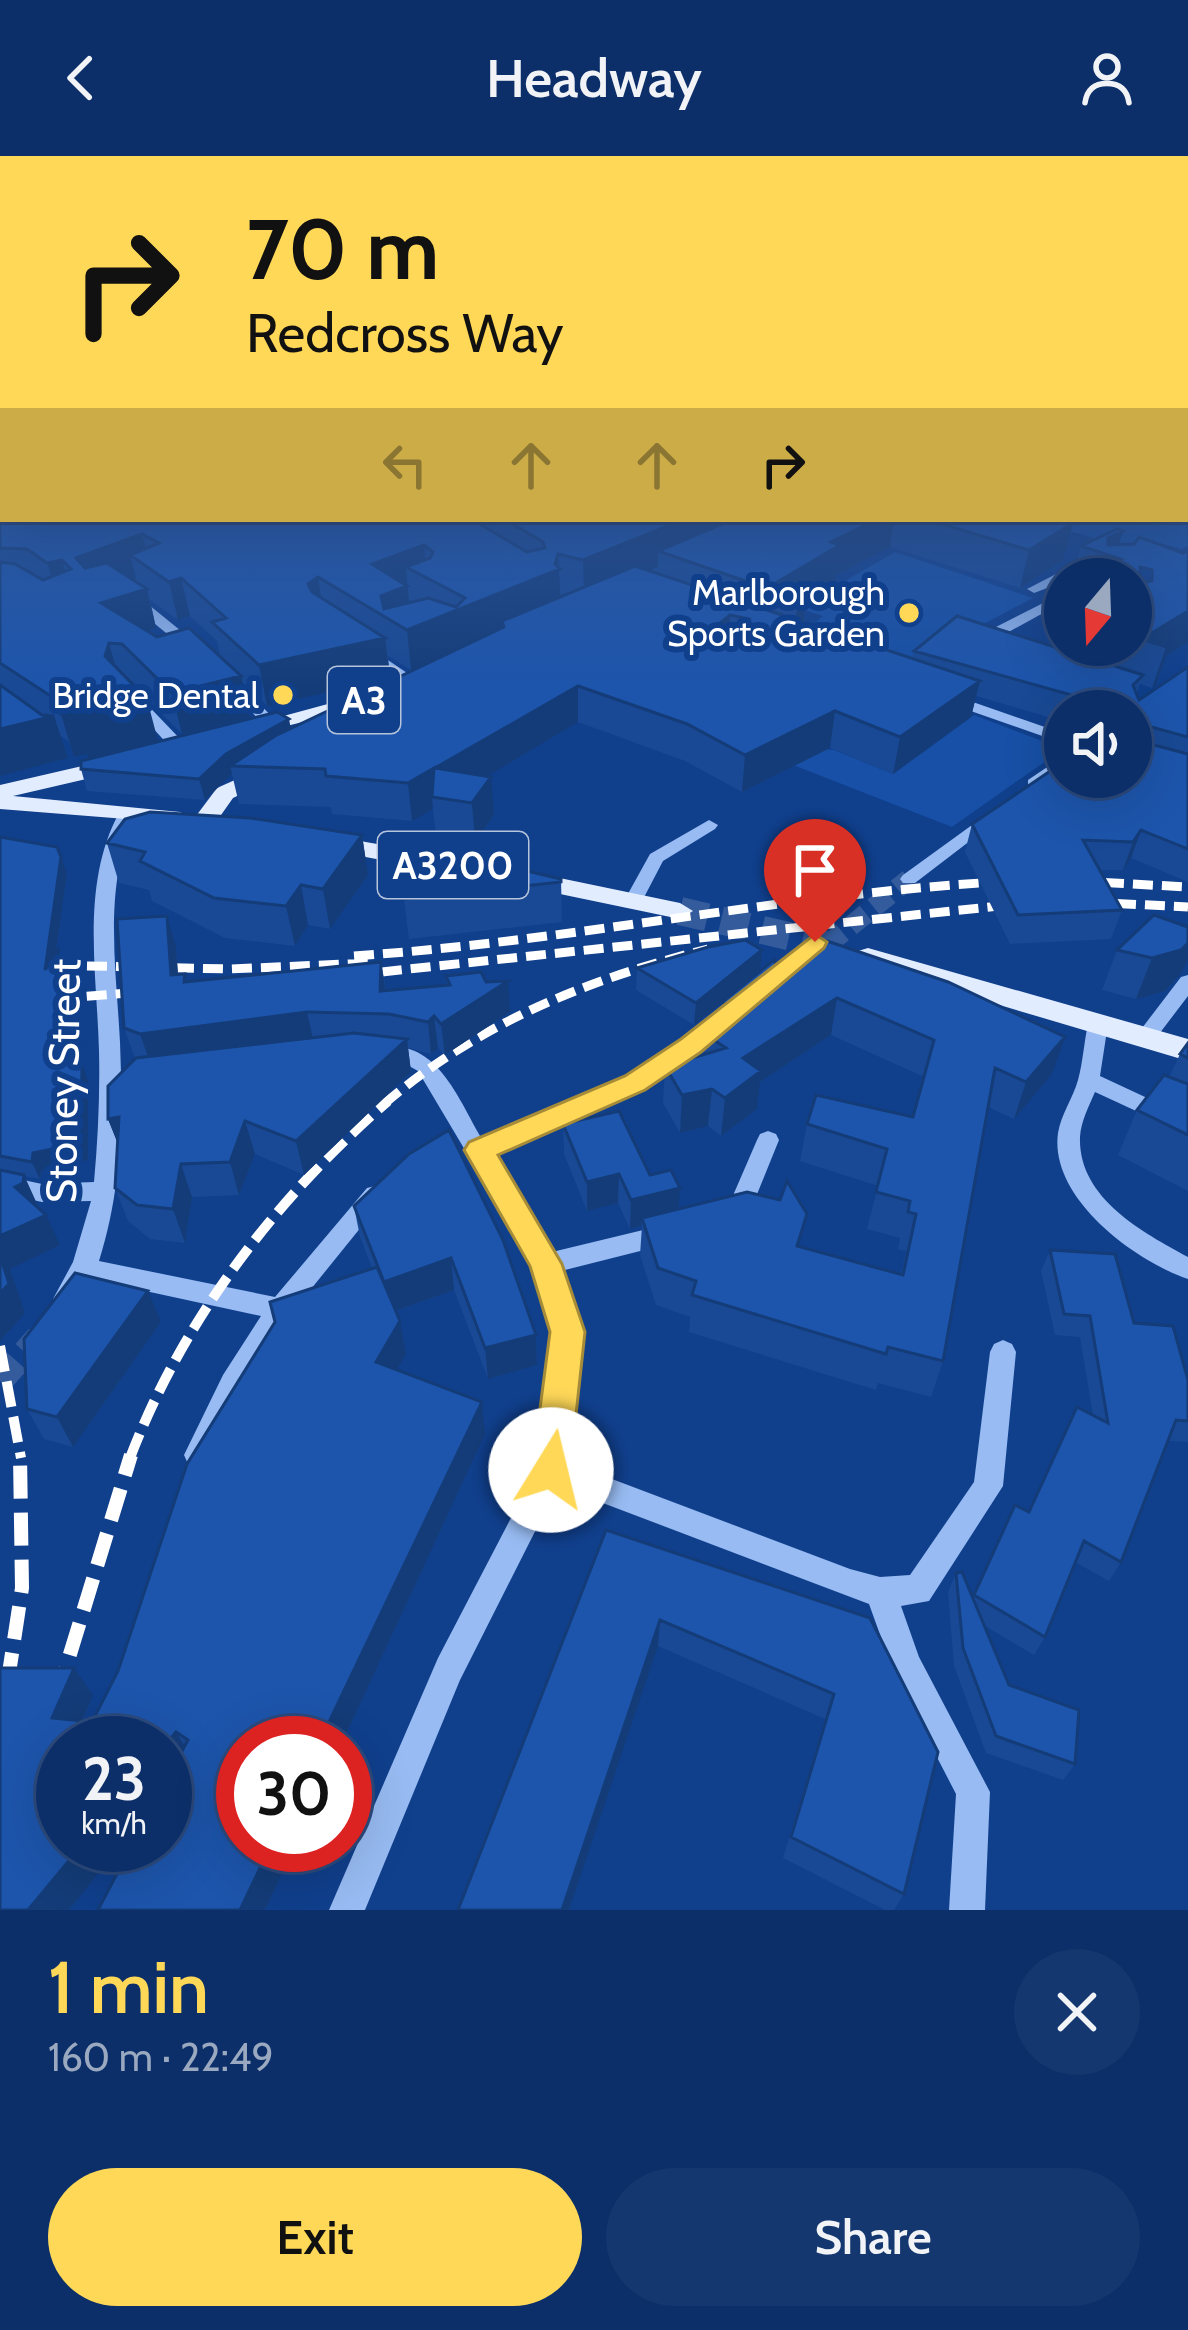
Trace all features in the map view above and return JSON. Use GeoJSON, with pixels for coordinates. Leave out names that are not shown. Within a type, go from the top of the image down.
{"type":"FeatureCollection","features":[{"type":"Feature","properties":{"kind":"main road","name":"A3"},"geometry":{"type":"LineString","coordinates":[[0,792],[381,696],[442,672]]}},
{"type":"Feature","properties":{"kind":"main road"},"geometry":{"type":"LineString","coordinates":[[342,732],[381,696]]}},
{"type":"Feature","properties":{"kind":"main road"},"geometry":{"type":"LineString","coordinates":[[6,809],[122,823],[205,820],[225,793],[290,760]]}},
{"type":"Feature","properties":{"kind":"main road","name":"A3"},"geometry":{"type":"LineString","coordinates":[[6,809],[83,770]]}},
{"type":"Feature","properties":{"kind":"main road","name":"A3200"},"geometry":{"type":"LineString","coordinates":[[296,838],[680,911]]}},
{"type":"Feature","properties":{"kind":"main road"},"geometry":{"type":"LineString","coordinates":[[850,952],[1188,1050]]}},
{"type":"Feature","properties":{"kind":"street"},"geometry":{"type":"LineString","coordinates":[[139,585],[120,591],[161,618],[270,723]]}},
{"type":"Feature","properties":{"kind":"street"},"geometry":{"type":"LineString","coordinates":[[1034,589],[1044,586]]}},
{"type":"Feature","properties":{"kind":"street"},"geometry":{"type":"LineString","coordinates":[[1030,656],[995,639],[999,631],[1044,607]]}},
{"type":"Feature","properties":{"kind":"street"},"geometry":{"type":"LineString","coordinates":[[348,640],[415,683]]}},
{"type":"Feature","properties":{"kind":"street"},"geometry":{"type":"LineString","coordinates":[[125,691],[181,747]]}},
{"type":"Feature","properties":{"kind":"street"},"geometry":{"type":"LineString","coordinates":[[937,694],[1044,732]]}},
{"type":"Feature","properties":{"kind":"street"},"geometry":{"type":"LineString","coordinates":[[909,879],[1044,776]]}},
{"type":"Feature","properties":{"kind":"street","name":"Stoney Street"},"geometry":{"type":"LineString","coordinates":[[51,1320],[95,1248],[104,1191],[108,1085],[104,869],[122,823]]}},
{"type":"Feature","properties":{"kind":"street"},"geometry":{"type":"LineString","coordinates":[[633,901],[656,858],[709,825]]}},
{"type":"Feature","properties":{"kind":"street"},"geometry":{"type":"LineString","coordinates":[[1146,1037],[1188,982]]}},
{"type":"Feature","properties":{"kind":"street"},"geometry":{"type":"LineString","coordinates":[[466,1144],[635,1083],[741,1004]]}},
{"type":"Feature","properties":{"kind":"street"},"geometry":{"type":"LineString","coordinates":[[1098,1024],[1089,1080],[1068,1139],[1078,1177],[1101,1213],[1128,1236],[1188,1269]]}},
{"type":"Feature","properties":{"kind":"street"},"geometry":{"type":"LineString","coordinates":[[346,1910],[449,1669],[551,1470],[568,1332],[546,1264],[466,1144],[421,1062],[398,1054],[367,1055]]}},
{"type":"Feature","properties":{"kind":"street"},"geometry":{"type":"LineString","coordinates":[[1089,1080],[1188,1127]]}},
{"type":"Feature","properties":{"kind":"street"},"geometry":{"type":"LineString","coordinates":[[108,1085],[135,1081]]}},
{"type":"Feature","properties":{"kind":"street"},"geometry":{"type":"LineString","coordinates":[[546,1264],[736,1217],[768,1140]]}},
{"type":"Feature","properties":{"kind":"street"},"geometry":{"type":"LineString","coordinates":[[187,1481],[220,1399],[280,1309],[388,1179]]}},
{"type":"Feature","properties":{"kind":"street"},"geometry":{"type":"LineString","coordinates":[[0,1184],[42,1193],[104,1191]]}},
{"type":"Feature","properties":{"kind":"street"},"geometry":{"type":"LineString","coordinates":[[84,1268],[280,1309]]}},
{"type":"Feature","properties":{"kind":"street"},"geometry":{"type":"LineString","coordinates":[[551,1470],[880,1592],[918,1590],[988,1486],[1004,1352]]}},
{"type":"Feature","properties":{"kind":"street"},"geometry":{"type":"LineString","coordinates":[[880,1592],[906,1665],[974,1792],[967,1910]]}},
{"type":"Feature","properties":{"kind":"shaded area"},"geometry":{"type":"Polygon","coordinates":[[[1055,527],[1187,527],[1188,545],[1182,549],[1159,543],[1133,549],[1055,527]]]}},
{"type":"Feature","properties":{"kind":"shaded area","name":"Marlborough Sports Garden"},"geometry":{"type":"Polygon","coordinates":[[[895,552],[1033,598],[951,641],[917,671],[801,635],[823,616],[798,608],[895,552]]]}},
{"type":"Feature","properties":{"kind":"shaded area"},"geometry":{"type":"Polygon","coordinates":[[[974,715],[1044,742],[1044,762],[952,827],[793,765],[815,748],[834,750],[893,774],[974,715]]]}},
{"type":"Feature","properties":{"kind":"building"},"geometry":{"type":"Polygon","coordinates":[[[0,527],[484,527],[527,552],[545,548],[543,542],[517,527],[666,527],[583,560],[558,554],[555,564],[560,569],[407,630],[318,577],[308,584],[312,592],[385,638],[259,665],[212,622],[226,618],[181,578],[169,582],[130,555],[159,543],[142,534],[76,558],[85,568],[107,563],[147,589],[101,603],[157,637],[189,628],[241,676],[172,693],[122,644],[109,643],[105,656],[147,699],[75,716],[75,711],[61,714],[60,702],[0,663],[0,562],[15,564],[43,580],[71,569],[62,560],[47,563],[27,549],[0,548],[0,527]],[[424,545],[372,564],[407,586],[381,596],[384,609],[428,598],[456,607],[465,598],[406,567],[430,558],[433,552],[424,545]]]}},
{"type":"Feature","properties":{"kind":"building"},"geometry":{"type":"Polygon","coordinates":[[[715,527],[862,527],[831,542],[840,545],[774,584],[807,593],[798,599],[658,551],[715,527]]]}},
{"type":"Feature","properties":{"kind":"building"},"geometry":{"type":"Polygon","coordinates":[[[951,527],[1067,527],[1029,550],[951,527]]]}},
{"type":"Feature","properties":{"kind":"building"},"geometry":{"type":"Polygon","coordinates":[[[1117,529],[1123,531],[1108,538],[1108,545],[1134,544],[1139,537],[1183,553],[1188,550],[1188,611],[1152,633],[1152,558],[1118,558],[1081,546],[1117,529]]]}},
{"type":"Feature","properties":{"kind":"building"},"geometry":{"type":"Polygon","coordinates":[[[635,566],[980,681],[900,737],[835,711],[745,755],[687,724],[578,686],[435,768],[491,777],[472,803],[432,797],[434,768],[408,783],[326,776],[325,769],[230,766],[275,736],[504,627],[502,621],[635,566]],[[730,615],[720,623],[721,632],[738,633],[749,619],[730,615]]]}},
{"type":"Feature","properties":{"kind":"building"},"geometry":{"type":"Polygon","coordinates":[[[957,616],[1044,644],[1044,666],[1115,666],[1143,675],[1133,685],[1135,690],[1054,690],[914,651],[957,616]]]}},
{"type":"Feature","properties":{"kind":"building"},"geometry":{"type":"Polygon","coordinates":[[[1188,667],[1188,737],[1152,727],[1152,691],[1188,667]]]}},
{"type":"Feature","properties":{"kind":"building"},"geometry":{"type":"Polygon","coordinates":[[[0,685],[42,715],[54,716],[0,729],[0,685]]]}},
{"type":"Feature","properties":{"kind":"building"},"geometry":{"type":"Polygon","coordinates":[[[277,712],[289,719],[226,754],[199,779],[81,769],[81,761],[277,712]]]}},
{"type":"Feature","properties":{"kind":"building"},"geometry":{"type":"Polygon","coordinates":[[[1152,744],[1188,754],[1188,849],[1141,830],[1133,842],[1083,840],[1122,910],[1018,915],[972,824],[1044,775],[1044,798],[1152,798],[1152,744]]]}},
{"type":"Feature","properties":{"kind":"building"},"geometry":{"type":"Polygon","coordinates":[[[150,812],[250,818],[362,835],[323,889],[301,885],[286,906],[214,898],[140,861],[145,852],[107,843],[125,819],[150,812]]]}},
{"type":"Feature","properties":{"kind":"building"},"geometry":{"type":"Polygon","coordinates":[[[0,837],[57,847],[61,857],[45,970],[58,950],[61,1007],[78,1008],[71,1065],[82,1064],[81,1143],[33,1153],[32,1162],[0,1156],[0,837]]]}},
{"type":"Feature","properties":{"kind":"building"},"geometry":{"type":"Polygon","coordinates":[[[435,849],[561,879],[561,882],[404,899],[435,849]]]}},
{"type":"Feature","properties":{"kind":"building"},"geometry":{"type":"Polygon","coordinates":[[[1154,915],[1188,927],[1188,943],[1181,950],[1152,958],[1117,950],[1154,915]]]}},
{"type":"Feature","properties":{"kind":"building"},"geometry":{"type":"Polygon","coordinates":[[[167,916],[171,975],[185,974],[184,982],[381,962],[380,991],[450,985],[446,976],[481,972],[486,982],[508,981],[441,1024],[434,1016],[428,1022],[389,1014],[307,1012],[140,1034],[124,1028],[117,919],[167,916]]]}},
{"type":"Feature","properties":{"kind":"building"},"geometry":{"type":"Polygon","coordinates":[[[745,940],[762,950],[696,1003],[637,968],[708,947],[745,940]]]}},
{"type":"Feature","properties":{"kind":"building"},"geometry":{"type":"Polygon","coordinates":[[[827,941],[948,982],[1065,1037],[1026,1082],[995,1068],[943,1361],[888,1347],[886,1354],[692,1295],[696,1281],[658,1268],[642,1218],[747,1192],[780,1200],[787,1181],[807,1214],[797,1246],[903,1275],[916,1214],[908,1212],[910,1201],[876,1192],[887,1149],[807,1124],[816,1095],[913,1117],[934,1040],[837,998],[743,1058],[761,1071],[725,1098],[712,1089],[682,1095],[665,1066],[726,1048],[702,1032],[733,1009],[722,1002],[774,960],[777,967],[809,942],[827,941]]]}},
{"type":"Feature","properties":{"kind":"building"},"geometry":{"type":"Polygon","coordinates":[[[354,1033],[407,1039],[296,1141],[245,1121],[230,1162],[181,1164],[173,1209],[137,1205],[115,1188],[119,1117],[108,1119],[108,1086],[136,1058],[354,1033]]]}},
{"type":"Feature","properties":{"kind":"building"},"geometry":{"type":"Polygon","coordinates":[[[1164,1075],[1188,1084],[1188,1135],[1137,1110],[1164,1075]]]}},
{"type":"Feature","properties":{"kind":"building"},"geometry":{"type":"Polygon","coordinates":[[[619,1111],[650,1175],[671,1170],[680,1188],[631,1200],[619,1174],[587,1182],[563,1124],[619,1111]]]}},
{"type":"Feature","properties":{"kind":"building"},"geometry":{"type":"Polygon","coordinates":[[[449,1130],[503,1240],[536,1335],[485,1348],[451,1258],[384,1282],[354,1206],[409,1154],[449,1130]]]}},
{"type":"Feature","properties":{"kind":"building"},"geometry":{"type":"Polygon","coordinates":[[[0,1170],[24,1175],[23,1183],[15,1187],[46,1215],[0,1236],[0,1170]]]}},
{"type":"Feature","properties":{"kind":"building"},"geometry":{"type":"Polygon","coordinates":[[[1050,1250],[1115,1254],[1134,1323],[1173,1326],[1188,1380],[1188,1421],[1176,1420],[1121,1562],[1084,1541],[1045,1637],[974,1595],[1015,1505],[1029,1512],[1077,1407],[1108,1423],[1090,1316],[1064,1314],[1050,1250]]]}},
{"type":"Feature","properties":{"kind":"building"},"geometry":{"type":"Polygon","coordinates":[[[0,1255],[9,1284],[0,1293],[0,1255]]]}},
{"type":"Feature","properties":{"kind":"building"},"geometry":{"type":"Polygon","coordinates":[[[377,1267],[400,1321],[376,1362],[482,1402],[332,1716],[216,1716],[216,1872],[258,1872],[240,1910],[98,1910],[118,1872],[192,1872],[192,1716],[95,1716],[118,1671],[187,1464],[275,1322],[270,1302],[377,1267]]]}},
{"type":"Feature","properties":{"kind":"building"},"geometry":{"type":"Polygon","coordinates":[[[75,1273],[148,1291],[57,1417],[27,1409],[24,1339],[75,1273]]]}},
{"type":"Feature","properties":{"kind":"building"},"geometry":{"type":"Polygon","coordinates":[[[606,1530],[870,1618],[938,1752],[904,1894],[791,1837],[834,1694],[660,1620],[562,1910],[458,1910],[606,1530]]]}},
{"type":"Feature","properties":{"kind":"building"},"geometry":{"type":"Polygon","coordinates":[[[962,1572],[1009,1685],[1079,1710],[1075,1764],[996,1736],[963,1648],[956,1573],[962,1572]]]}},
{"type":"Feature","properties":{"kind":"building"},"geometry":{"type":"Polygon","coordinates":[[[0,1668],[74,1668],[53,1716],[36,1716],[36,1872],[60,1872],[28,1910],[0,1910],[0,1668]]]}},
{"type":"Feature","properties":{"kind":"tunnel"},"geometry":{"type":"LineString","coordinates":[[827,945],[909,879]]}},
{"type":"Feature","properties":{"kind":"tunnel"},"geometry":{"type":"LineString","coordinates":[[680,911],[827,945]]}},
{"type":"Feature","properties":{"kind":"tunnel"},"geometry":{"type":"LineString","coordinates":[[0,1381],[39,1337]]}},
{"type":"Feature","properties":{"kind":"railway"},"geometry":{"type":"LineString","coordinates":[[354,956],[520,940],[849,895],[1015,881]]}},
{"type":"Feature","properties":{"kind":"railway"},"geometry":{"type":"LineString","coordinates":[[1075,881],[1188,887]]}},
{"type":"Feature","properties":{"kind":"railway"},"geometry":{"type":"LineString","coordinates":[[1087,902],[1188,907]]}},
{"type":"Feature","properties":{"kind":"railway"},"geometry":{"type":"LineString","coordinates":[[353,975],[1027,903]]}},
{"type":"Feature","properties":{"kind":"railway"},"geometry":{"type":"LineString","coordinates":[[384,1104],[458,1050],[537,1007],[620,974],[708,949]]}},
{"type":"Feature","properties":{"kind":"railway"},"geometry":{"type":"LineString","coordinates":[[0,964],[229,969],[371,963]]}},
{"type":"Feature","properties":{"kind":"railway"},"geometry":{"type":"LineString","coordinates":[[0,1003],[156,991]]}},
{"type":"Feature","properties":{"kind":"railway"},"geometry":{"type":"LineString","coordinates":[[130,1457],[177,1357],[237,1264],[308,1178],[388,1101]]}},
{"type":"Feature","properties":{"kind":"railway"},"geometry":{"type":"LineString","coordinates":[[0,1346],[21,1458]]}},
{"type":"Feature","properties":{"kind":"railway"},"geometry":{"type":"LineString","coordinates":[[0,1732],[22,1588],[20,1455]]}},
{"type":"Feature","properties":{"kind":"railway"},"geometry":{"type":"LineString","coordinates":[[56,1700],[130,1457]]}},
{"type":"Feature","properties":{"kind":"place","name":"Marlborough Sports Garden"},"geometry":{"type":"Point","coordinates":[909,613]}},
{"type":"Feature","properties":{"kind":"place","name":"Bridge Dental"},"geometry":{"type":"Point","coordinates":[283,695]}},
{"type":"Feature","properties":{"kind":"route"},"geometry":{"type":"LineString","coordinates":[[551,1470],[568,1332],[546,1264],[479,1150],[635,1083],[691,1046],[815,942]]}}]}
